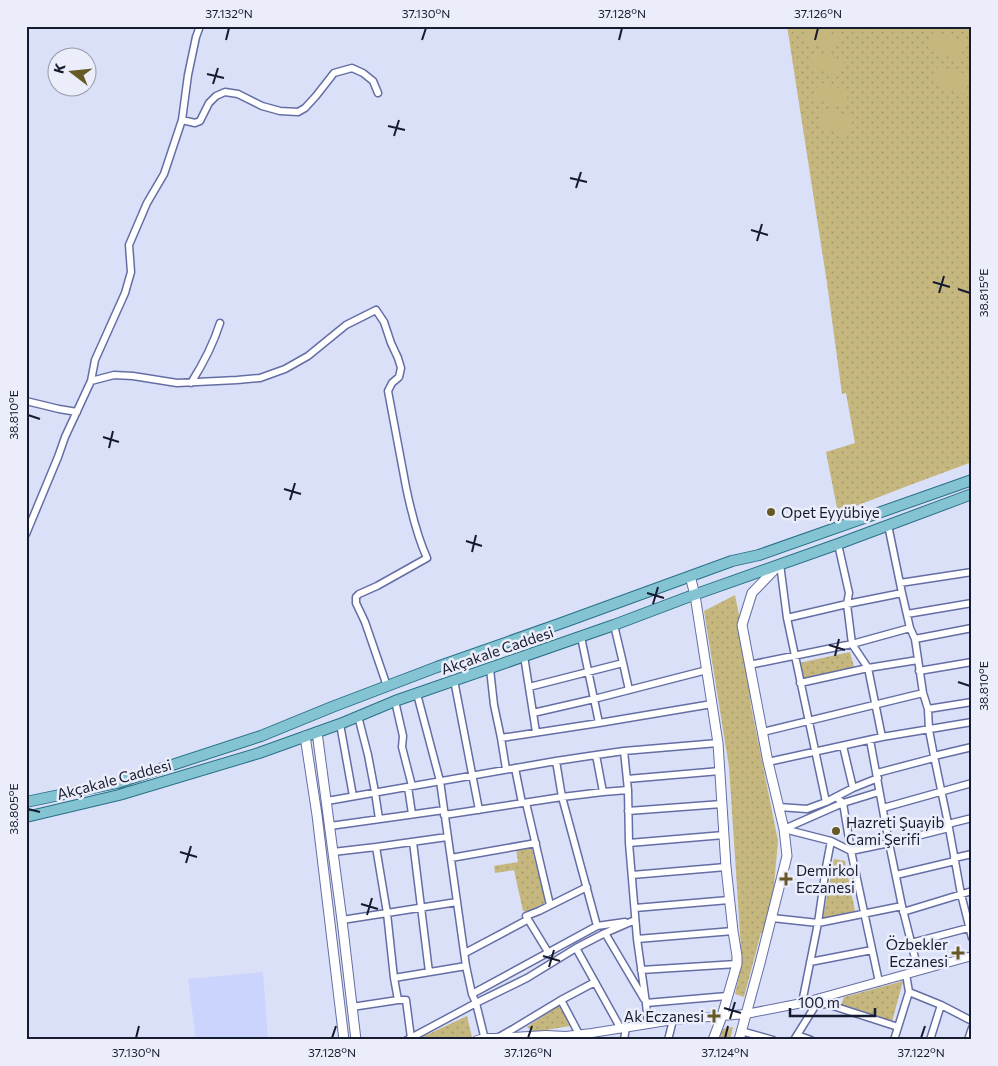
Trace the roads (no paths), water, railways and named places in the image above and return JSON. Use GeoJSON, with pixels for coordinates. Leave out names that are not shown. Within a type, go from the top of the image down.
{"type":"FeatureCollection","features":[{"type":"Feature","properties":{"kind":"main road","name":"Akçakale Caddesi"},"geometry":{"type":"LineString","coordinates":[[26,802],[117,783],[252,739],[437,667],[732,561],[759,555],[972,480]]}},
{"type":"Feature","properties":{"kind":"main road","name":"Akçakale Caddesi"},"geometry":{"type":"LineString","coordinates":[[26,817],[119,796],[259,753],[340,724],[395,701],[582,637],[972,494]]}},
{"type":"Feature","properties":{"kind":"main road"},"geometry":{"type":"LineString","coordinates":[[740,1035],[787,856],[784,829],[768,762],[742,624],[752,592],[780,564]]}},
{"type":"Feature","properties":{"kind":"main road"},"geometry":{"type":"LineString","coordinates":[[690,576],[695,595],[718,743],[726,867],[737,956],[737,964],[713,1040]]}},
{"type":"Feature","properties":{"kind":"main road"},"geometry":{"type":"LineString","coordinates":[[318,732],[356,1040]]}},
{"type":"Feature","properties":{"kind":"main road"},"geometry":{"type":"LineString","coordinates":[[305,736],[317,815],[344,1040]]}},
{"type":"Feature","properties":{"kind":"street"},"geometry":{"type":"LineString","coordinates":[[26,534],[65,437],[91,381],[95,360],[125,293],[131,272],[129,246],[147,203],[164,174],[182,120],[190,62],[200,26]]}},
{"type":"Feature","properties":{"kind":"street"},"geometry":{"type":"LineString","coordinates":[[182,120],[195,123],[200,121],[216,96],[225,92],[238,94],[271,109],[298,112],[305,108],[334,73],[352,68],[363,73],[373,81],[378,93]]}},
{"type":"Feature","properties":{"kind":"street"},"geometry":{"type":"LineString","coordinates":[[91,381],[114,375],[177,383],[260,378],[285,369],[308,356],[346,325],[376,310],[384,322],[390,343],[401,368],[399,377],[392,383],[388,391],[412,514],[427,558],[356,597],[356,603],[365,622],[387,686]]}},
{"type":"Feature","properties":{"kind":"street"},"geometry":{"type":"LineString","coordinates":[[191,383],[210,349],[220,323]]}},
{"type":"Feature","properties":{"kind":"street"},"geometry":{"type":"LineString","coordinates":[[26,400],[77,412]]}},
{"type":"Feature","properties":{"kind":"street"},"geometry":{"type":"LineString","coordinates":[[888,525],[910,628],[915,639],[919,671],[928,709],[929,730],[934,757],[961,894],[971,927],[972,938]]}},
{"type":"Feature","properties":{"kind":"street"},"geometry":{"type":"LineString","coordinates":[[838,544],[849,594],[847,604],[852,644],[868,668],[882,737]]}},
{"type":"Feature","properties":{"kind":"street"},"geometry":{"type":"LineString","coordinates":[[780,564],[787,618],[826,802]]}},
{"type":"Feature","properties":{"kind":"street"},"geometry":{"type":"LineString","coordinates":[[900,583],[972,572]]}},
{"type":"Feature","properties":{"kind":"street"},"geometry":{"type":"LineString","coordinates":[[787,618],[902,593]]}},
{"type":"Feature","properties":{"kind":"street"},"geometry":{"type":"LineString","coordinates":[[907,614],[972,603]]}},
{"type":"Feature","properties":{"kind":"street"},"geometry":{"type":"LineString","coordinates":[[614,625],[629,690]]}},
{"type":"Feature","properties":{"kind":"street"},"geometry":{"type":"LineString","coordinates":[[750,666],[852,644],[910,628]]}},
{"type":"Feature","properties":{"kind":"street"},"geometry":{"type":"LineString","coordinates":[[915,639],[972,628]]}},
{"type":"Feature","properties":{"kind":"street"},"geometry":{"type":"LineString","coordinates":[[582,637],[599,723]]}},
{"type":"Feature","properties":{"kind":"street"},"geometry":{"type":"LineString","coordinates":[[524,656],[536,732]]}},
{"type":"Feature","properties":{"kind":"street"},"geometry":{"type":"LineString","coordinates":[[800,683],[868,668],[918,660]]}},
{"type":"Feature","properties":{"kind":"street"},"geometry":{"type":"LineString","coordinates":[[919,671],[972,662]]}},
{"type":"Feature","properties":{"kind":"street"},"geometry":{"type":"LineString","coordinates":[[529,687],[623,663]]}},
{"type":"Feature","properties":{"kind":"street"},"geometry":{"type":"LineString","coordinates":[[490,668],[494,705],[506,770]]}},
{"type":"Feature","properties":{"kind":"street"},"geometry":{"type":"LineString","coordinates":[[533,713],[707,670]]}},
{"type":"Feature","properties":{"kind":"street"},"geometry":{"type":"LineString","coordinates":[[454,680],[479,810]]}},
{"type":"Feature","properties":{"kind":"street"},"geometry":{"type":"LineString","coordinates":[[763,732],[924,693]]}},
{"type":"Feature","properties":{"kind":"street"},"geometry":{"type":"LineString","coordinates":[[417,694],[440,781],[466,966],[472,994],[476,1003],[482,1039],[546,1035],[566,1038],[579,1034],[592,1036],[623,1028],[672,1020],[746,1014],[802,1003],[818,1002],[918,970],[972,956]]}},
{"type":"Feature","properties":{"kind":"street"},"geometry":{"type":"LineString","coordinates":[[395,701],[403,736],[402,747],[410,786],[412,814]]}},
{"type":"Feature","properties":{"kind":"street"},"geometry":{"type":"LineString","coordinates":[[928,709],[972,702]]}},
{"type":"Feature","properties":{"kind":"street"},"geometry":{"type":"LineString","coordinates":[[500,738],[712,704]]}},
{"type":"Feature","properties":{"kind":"street"},"geometry":{"type":"LineString","coordinates":[[358,716],[368,755],[379,819]]}},
{"type":"Feature","properties":{"kind":"street"},"geometry":{"type":"LineString","coordinates":[[768,762],[882,737],[972,722]]}},
{"type":"Feature","properties":{"kind":"street"},"geometry":{"type":"LineString","coordinates":[[340,724],[353,796]]}},
{"type":"Feature","properties":{"kind":"street"},"geometry":{"type":"LineString","coordinates":[[870,740],[889,843],[918,970]]}},
{"type":"Feature","properties":{"kind":"street"},"geometry":{"type":"LineString","coordinates":[[327,801],[596,755],[718,743]]}},
{"type":"Feature","properties":{"kind":"street"},"geometry":{"type":"LineString","coordinates":[[843,746],[853,788]]}},
{"type":"Feature","properties":{"kind":"street"},"geometry":{"type":"LineString","coordinates":[[779,807],[807,809],[826,802],[877,776],[934,757],[972,747]]}},
{"type":"Feature","properties":{"kind":"street"},"geometry":{"type":"LineString","coordinates":[[624,751],[637,939],[648,1024]]}},
{"type":"Feature","properties":{"kind":"street"},"geometry":{"type":"LineString","coordinates":[[596,755],[603,792]]}},
{"type":"Feature","properties":{"kind":"street"},"geometry":{"type":"LineString","coordinates":[[556,761],[562,797],[597,926]]}},
{"type":"Feature","properties":{"kind":"street"},"geometry":{"type":"LineString","coordinates":[[514,768],[536,843],[550,905]]}},
{"type":"Feature","properties":{"kind":"street"},"geometry":{"type":"LineString","coordinates":[[627,779],[720,772]]}},
{"type":"Feature","properties":{"kind":"street"},"geometry":{"type":"LineString","coordinates":[[883,808],[972,783]]}},
{"type":"Feature","properties":{"kind":"street"},"geometry":{"type":"LineString","coordinates":[[330,826],[412,814],[479,810],[562,797],[628,790]]}},
{"type":"Feature","properties":{"kind":"street"},"geometry":{"type":"LineString","coordinates":[[784,829],[843,803],[880,792]]}},
{"type":"Feature","properties":{"kind":"street"},"geometry":{"type":"LineString","coordinates":[[836,797],[843,803],[851,851],[879,982]]}},
{"type":"Feature","properties":{"kind":"street"},"geometry":{"type":"LineString","coordinates":[[628,811],[722,804]]}},
{"type":"Feature","properties":{"kind":"street"},"geometry":{"type":"LineString","coordinates":[[784,829],[831,841],[851,851],[889,843],[972,818]]}},
{"type":"Feature","properties":{"kind":"street"},"geometry":{"type":"LineString","coordinates":[[629,843],[724,835]]}},
{"type":"Feature","properties":{"kind":"street"},"geometry":{"type":"LineString","coordinates":[[333,852],[376,848],[447,836]]}},
{"type":"Feature","properties":{"kind":"street"},"geometry":{"type":"LineString","coordinates":[[802,1003],[818,923],[831,841]]}},
{"type":"Feature","properties":{"kind":"street"},"geometry":{"type":"LineString","coordinates":[[413,842],[428,972]]}},
{"type":"Feature","properties":{"kind":"street"},"geometry":{"type":"LineString","coordinates":[[451,858],[536,843]]}},
{"type":"Feature","properties":{"kind":"street"},"geometry":{"type":"LineString","coordinates":[[376,848],[387,912],[398,1000]]}},
{"type":"Feature","properties":{"kind":"street"},"geometry":{"type":"LineString","coordinates":[[896,875],[972,854]]}},
{"type":"Feature","properties":{"kind":"street"},"geometry":{"type":"LineString","coordinates":[[632,875],[726,867]]}},
{"type":"Feature","properties":{"kind":"street"},"geometry":{"type":"LineString","coordinates":[[548,952],[526,916],[587,888]]}},
{"type":"Feature","properties":{"kind":"street"},"geometry":{"type":"LineString","coordinates":[[772,918],[818,923],[903,909],[972,891]]}},
{"type":"Feature","properties":{"kind":"street"},"geometry":{"type":"LineString","coordinates":[[635,908],[729,900]]}},
{"type":"Feature","properties":{"kind":"street"},"geometry":{"type":"LineString","coordinates":[[342,920],[457,902]]}},
{"type":"Feature","properties":{"kind":"street"},"geometry":{"type":"LineString","coordinates":[[464,952],[528,920]]}},
{"type":"Feature","properties":{"kind":"street"},"geometry":{"type":"LineString","coordinates":[[472,994],[597,926],[636,920]]}},
{"type":"Feature","properties":{"kind":"street"},"geometry":{"type":"LineString","coordinates":[[352,1007],[406,1000],[409,1039],[527,978],[576,948],[636,920]]}},
{"type":"Feature","properties":{"kind":"street"},"geometry":{"type":"LineString","coordinates":[[911,943],[971,927]]}},
{"type":"Feature","properties":{"kind":"street"},"geometry":{"type":"LineString","coordinates":[[637,939],[733,931]]}},
{"type":"Feature","properties":{"kind":"street"},"geometry":{"type":"LineString","coordinates":[[605,933],[646,1002]]}},
{"type":"Feature","properties":{"kind":"street"},"geometry":{"type":"LineString","coordinates":[[576,948],[607,1005],[623,1028],[624,1040]]}},
{"type":"Feature","properties":{"kind":"street"},"geometry":{"type":"LineString","coordinates":[[810,962],[872,950]]}},
{"type":"Feature","properties":{"kind":"street"},"geometry":{"type":"LineString","coordinates":[[641,970],[737,964]]}},
{"type":"Feature","properties":{"kind":"street"},"geometry":{"type":"LineString","coordinates":[[394,978],[466,966]]}},
{"type":"Feature","properties":{"kind":"street"},"geometry":{"type":"LineString","coordinates":[[894,1040],[909,992],[906,974]]}},
{"type":"Feature","properties":{"kind":"street"},"geometry":{"type":"LineString","coordinates":[[495,1038],[595,982]]}},
{"type":"Feature","properties":{"kind":"street"},"geometry":{"type":"LineString","coordinates":[[909,992],[941,1005],[972,1021]]}},
{"type":"Feature","properties":{"kind":"street"},"geometry":{"type":"LineString","coordinates":[[646,1002],[727,996]]}},
{"type":"Feature","properties":{"kind":"street"},"geometry":{"type":"LineString","coordinates":[[561,1000],[579,1034]]}},
{"type":"Feature","properties":{"kind":"street"},"geometry":{"type":"LineString","coordinates":[[818,1002],[898,1027]]}},
{"type":"Feature","properties":{"kind":"street"},"geometry":{"type":"LineString","coordinates":[[811,1040],[795,1037],[818,1002]]}},
{"type":"Feature","properties":{"kind":"street"},"geometry":{"type":"LineString","coordinates":[[930,1040],[941,1005]]}},
{"type":"Feature","properties":{"kind":"street"},"geometry":{"type":"LineString","coordinates":[[668,1040],[672,1020]]}},
{"type":"Feature","properties":{"kind":"street"},"geometry":{"type":"LineString","coordinates":[[968,1040],[972,1028]]}},
{"type":"Feature","properties":{"kind":"street"},"geometry":{"type":"LineString","coordinates":[[740,1035],[773,1040]]}},
{"type":"Feature","properties":{"kind":"place","name":"Opet Eyyübiye"},"geometry":{"type":"Point","coordinates":[771,512]}},
{"type":"Feature","properties":{"kind":"place","name":"Hazreti Şuayib Cami Şerifi"},"geometry":{"type":"Point","coordinates":[836,831]}},
{"type":"Feature","properties":{"kind":"place","name":"Demirkol Eczanesi"},"geometry":{"type":"Point","coordinates":[786,879]}},
{"type":"Feature","properties":{"kind":"place","name":"Özbekler Eczanesi"},"geometry":{"type":"Point","coordinates":[958,953]}},
{"type":"Feature","properties":{"kind":"place","name":"Ak Eczanesi"},"geometry":{"type":"Point","coordinates":[714,1016]}}]}
